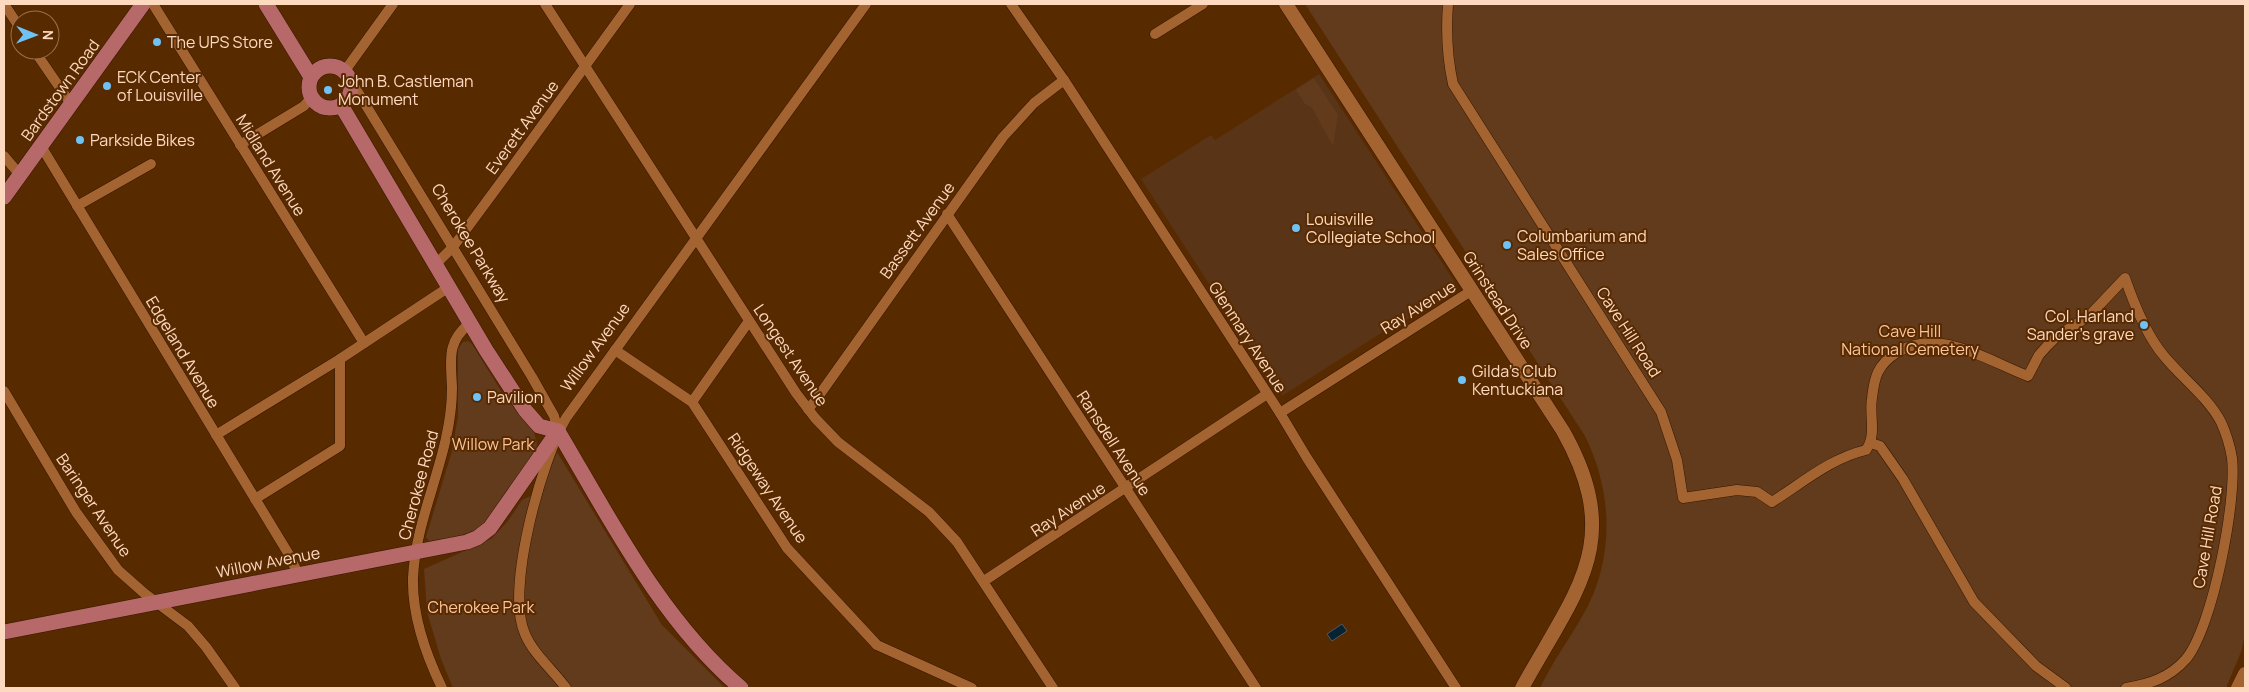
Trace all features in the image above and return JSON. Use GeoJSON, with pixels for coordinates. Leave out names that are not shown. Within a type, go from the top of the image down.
{"type":"FeatureCollection","features":[{"type":"Feature","properties":{"kind":"main road","name":"Bardstown Road"},"geometry":{"type":"LineString","coordinates":[[4,197],[143,4]]}},
{"type":"Feature","properties":{"kind":"main road"},"geometry":{"type":"LineString","coordinates":[[266,4],[311,77],[309,91],[311,98],[316,103],[328,108],[341,105],[349,95],[351,88],[346,74],[333,66],[321,68],[311,77]]}},
{"type":"Feature","properties":{"kind":"main road","name":"Grinstead Drive"},"geometry":{"type":"LineString","coordinates":[[1286,4],[1563,431],[1581,465],[1590,500],[1591,543],[1580,584],[1522,688]]}},
{"type":"Feature","properties":{"kind":"main road"},"geometry":{"type":"LineString","coordinates":[[341,105],[470,323],[524,410],[539,426],[558,431]]}},
{"type":"Feature","properties":{"kind":"main road","name":"Willow Avenue"},"geometry":{"type":"LineString","coordinates":[[4,632],[467,542],[484,534],[558,431]]}},
{"type":"Feature","properties":{"kind":"main road","name":"Cherokee Parkway"},"geometry":{"type":"LineString","coordinates":[[558,431],[662,598],[704,654],[741,688]]}},
{"type":"Feature","properties":{"kind":"main road"},"geometry":{"type":"LineString","coordinates":[[2238,688],[2245,674]]}},
{"type":"Feature","properties":{"kind":"street","name":"Midland Avenue"},"geometry":{"type":"LineString","coordinates":[[153,4],[364,343]]}},
{"type":"Feature","properties":{"kind":"street"},"geometry":{"type":"LineString","coordinates":[[346,74],[393,4]]}},
{"type":"Feature","properties":{"kind":"street","name":"Longest Avenue"},"geometry":{"type":"LineString","coordinates":[[545,4],[584,67],[808,409],[850,452],[929,512],[957,542],[1053,688]]}},
{"type":"Feature","properties":{"kind":"street","name":"Everett Avenue"},"geometry":{"type":"LineString","coordinates":[[435,264],[452,247],[630,4]]}},
{"type":"Feature","properties":{"kind":"street","name":"Willow Avenue"},"geometry":{"type":"LineString","coordinates":[[558,431],[866,4]]}},
{"type":"Feature","properties":{"kind":"street","name":"Glenmary Avenue"},"geometry":{"type":"LineString","coordinates":[[1011,4],[1064,80],[1456,688]]}},
{"type":"Feature","properties":{"kind":"street"},"geometry":{"type":"LineString","coordinates":[[1154,34],[1203,4]]}},
{"type":"Feature","properties":{"kind":"street","name":"Cave Hill Road"},"geometry":{"type":"LineString","coordinates":[[1448,4],[1446,30],[1448,59],[1453,84],[1661,412],[1677,460],[1683,498],[1737,490],[1757,492],[1772,502],[1835,461],[1853,453],[1866,450],[1871,443],[1871,405],[1878,372],[1887,358],[1919,343],[1963,348],[2028,376],[2039,355],[2047,346],[2057,336],[2089,316],[2125,278],[2134,302],[2162,354],[2209,405],[2220,421],[2228,440],[2232,478],[2230,502],[2218,571],[2205,619],[2193,648],[2174,670],[2158,681],[2126,688]]}},
{"type":"Feature","properties":{"kind":"street"},"geometry":{"type":"LineString","coordinates":[[41,60],[71,104]]}},
{"type":"Feature","properties":{"kind":"street","name":"Cherokee Parkway"},"geometry":{"type":"LineString","coordinates":[[346,74],[547,404],[558,431]]}},
{"type":"Feature","properties":{"kind":"street","name":"Bassett Avenue"},"geometry":{"type":"LineString","coordinates":[[808,409],[816,401],[947,214],[1017,120],[1064,80]]}},
{"type":"Feature","properties":{"kind":"street"},"geometry":{"type":"LineString","coordinates":[[240,145],[304,106],[311,98]]}},
{"type":"Feature","properties":{"kind":"street","name":"Edgeland Avenue"},"geometry":{"type":"LineString","coordinates":[[41,146],[288,553],[298,574]]}},
{"type":"Feature","properties":{"kind":"street"},"geometry":{"type":"LineString","coordinates":[[4,156],[20,175]]}},
{"type":"Feature","properties":{"kind":"street"},"geometry":{"type":"LineString","coordinates":[[78,206],[151,164]]}},
{"type":"Feature","properties":{"kind":"street","name":"Ransdell Avenue"},"geometry":{"type":"LineString","coordinates":[[947,214],[1256,688]]}},
{"type":"Feature","properties":{"kind":"street"},"geometry":{"type":"LineString","coordinates":[[216,435],[340,359],[449,287]]}},
{"type":"Feature","properties":{"kind":"street","name":"Ray Avenue"},"geometry":{"type":"LineString","coordinates":[[1280,413],[1471,291]]}},
{"type":"Feature","properties":{"kind":"street"},"geometry":{"type":"LineString","coordinates":[[692,402],[749,321]]}},
{"type":"Feature","properties":{"kind":"street","name":"Cherokee Road"},"geometry":{"type":"LineString","coordinates":[[442,688],[426,648],[416,611],[414,579],[416,552],[448,436],[452,402],[450,358],[456,337],[470,323]]}},
{"type":"Feature","properties":{"kind":"street","name":"Ridgeway Avenue"},"geometry":{"type":"LineString","coordinates":[[615,350],[692,402],[787,548],[877,646],[972,688]]}},
{"type":"Feature","properties":{"kind":"street"},"geometry":{"type":"LineString","coordinates":[[255,499],[340,446],[340,359]]}},
{"type":"Feature","properties":{"kind":"street","name":"Baringer Avenue"},"geometry":{"type":"LineString","coordinates":[[4,391],[76,512],[118,570],[188,626],[235,688]]}},
{"type":"Feature","properties":{"kind":"street","name":"Ray Avenue"},"geometry":{"type":"LineString","coordinates":[[984,581],[1268,394]]}},
{"type":"Feature","properties":{"kind":"street"},"geometry":{"type":"LineString","coordinates":[[558,431],[534,500],[521,580],[520,609],[522,628],[529,642],[566,688]]}},
{"type":"Feature","properties":{"kind":"street"},"geometry":{"type":"LineString","coordinates":[[1871,443],[1880,446],[1903,479],[1974,602],[2036,666],[2066,688]]}},
{"type":"Feature","properties":{"kind":"shaded area","name":"Louisville Collegiate School"},"geometry":{"type":"Polygon","coordinates":[[[1319,74],[1456,286],[1453,290],[1408,319],[1386,330],[1282,396],[1141,179],[1211,135],[1215,140],[1319,74]]]}},
{"type":"Feature","properties":{"kind":"green space","name":"Cave Hill National Cemetery"},"geometry":{"type":"Polygon","coordinates":[[[1305,4],[2245,4],[2245,634],[2241,652],[2226,688],[1540,688],[1583,615],[1601,571],[1605,549],[1605,503],[1601,480],[1594,458],[1585,436],[1305,4]]]}},
{"type":"Feature","properties":{"kind":"green space"},"geometry":{"type":"Polygon","coordinates":[[[1314,78],[1338,115],[1333,146],[1312,108],[1305,104],[1296,90],[1314,78]]]}},
{"type":"Feature","properties":{"kind":"green space","name":"Willow Park"},"geometry":{"type":"Polygon","coordinates":[[[468,341],[472,344],[503,394],[534,432],[537,443],[536,451],[501,504],[478,528],[454,537],[429,541],[426,537],[452,451],[458,416],[458,349],[463,342],[468,341]]]}},
{"type":"Feature","properties":{"kind":"green space","name":"Cherokee Park"},"geometry":{"type":"Polygon","coordinates":[[[557,452],[662,625],[725,688],[453,688],[441,659],[427,612],[424,569],[491,539],[508,521],[522,500],[541,491],[557,452]]]}},
{"type":"Feature","properties":{"kind":"water"},"geometry":{"type":"Polygon","coordinates":[[[1342,624],[1347,631],[1332,641],[1327,634],[1342,624]]]}},
{"type":"Feature","properties":{"kind":"place","name":"The UPS Store"},"geometry":{"type":"Point","coordinates":[157,42]}},
{"type":"Feature","properties":{"kind":"place","name":"ECK Center of Louisville"},"geometry":{"type":"Point","coordinates":[107,86]}},
{"type":"Feature","properties":{"kind":"place","name":"John B. Castleman Monument"},"geometry":{"type":"Point","coordinates":[328,90]}},
{"type":"Feature","properties":{"kind":"place","name":"Parkside Bikes"},"geometry":{"type":"Point","coordinates":[80,140]}},
{"type":"Feature","properties":{"kind":"place","name":"Louisville Collegiate School"},"geometry":{"type":"Point","coordinates":[1296,228]}},
{"type":"Feature","properties":{"kind":"place","name":"Columbarium and Sales Office"},"geometry":{"type":"Point","coordinates":[1507,245]}},
{"type":"Feature","properties":{"kind":"place","name":"Col. Harland Sander’s grave"},"geometry":{"type":"Point","coordinates":[2144,325]}},
{"type":"Feature","properties":{"kind":"place","name":"Gilda's Club Kentuckiana"},"geometry":{"type":"Point","coordinates":[1462,380]}},
{"type":"Feature","properties":{"kind":"place","name":"Pavilion"},"geometry":{"type":"Point","coordinates":[477,397]}}]}
